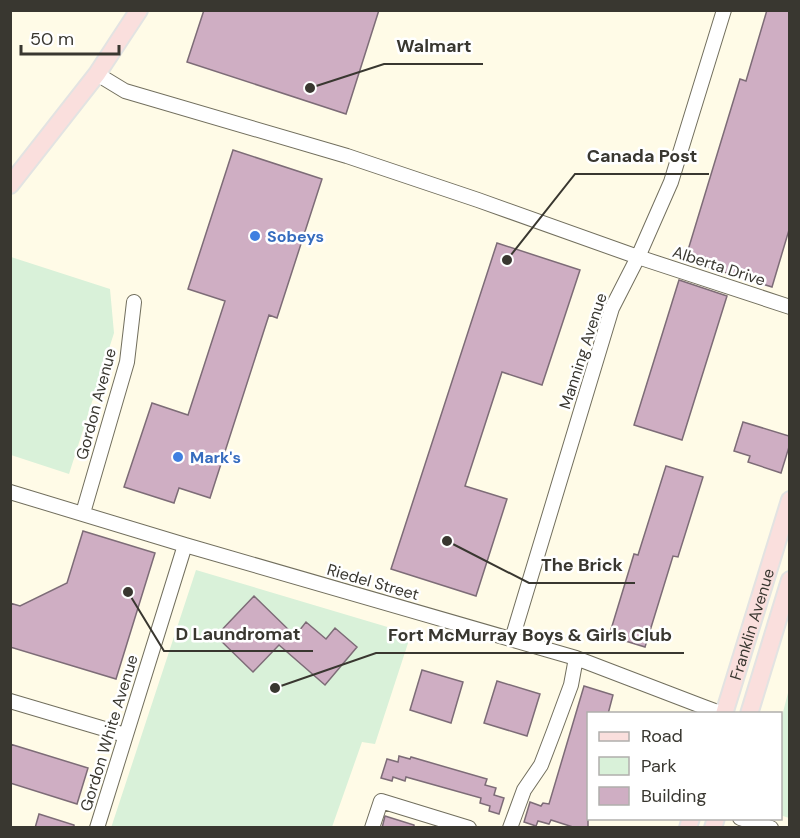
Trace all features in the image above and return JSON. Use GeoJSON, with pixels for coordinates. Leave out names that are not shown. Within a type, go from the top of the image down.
{"type":"FeatureCollection","features":[{"type":"Feature","properties":{"kind":"main road"},"geometry":{"type":"LineString","coordinates":[[10,185],[97,74],[139,10]]}},
{"type":"Feature","properties":{"kind":"main road","name":"Franklin Avenue"},"geometry":{"type":"LineString","coordinates":[[725,712],[789,500]]}},
{"type":"Feature","properties":{"kind":"main road","name":"Franklin Avenue"},"geometry":{"type":"LineString","coordinates":[[750,712],[789,580]]}},
{"type":"Feature","properties":{"kind":"street","name":"Manning Avenue"},"geometry":{"type":"LineString","coordinates":[[512,639],[612,308],[638,257],[671,182],[724,10]]}},
{"type":"Feature","properties":{"kind":"street","name":"Alberta Drive"},"geometry":{"type":"LineString","coordinates":[[97,74],[125,92],[347,156],[789,307]]}},
{"type":"Feature","properties":{"kind":"street","name":"Gordon Avenue"},"geometry":{"type":"LineString","coordinates":[[83,513],[127,362],[134,302]]}},
{"type":"Feature","properties":{"kind":"street","name":"Riedel Street"},"geometry":{"type":"LineString","coordinates":[[10,492],[576,658],[718,712]]}},
{"type":"Feature","properties":{"kind":"street","name":"Gordon White Avenue"},"geometry":{"type":"LineString","coordinates":[[97,828],[185,545]]}},
{"type":"Feature","properties":{"kind":"street"},"geometry":{"type":"LineString","coordinates":[[510,828],[524,790],[541,765],[571,685],[576,658]]}},
{"type":"Feature","properties":{"kind":"street"},"geometry":{"type":"LineString","coordinates":[[10,701],[125,735]]}},
{"type":"Feature","properties":{"kind":"street"},"geometry":{"type":"LineString","coordinates":[[372,828],[381,801],[469,828]]}},
{"type":"Feature","properties":{"kind":"street"},"geometry":{"type":"LineString","coordinates":[[744,820],[771,828]]}},
{"type":"Feature","properties":{"kind":"green space"},"geometry":{"type":"Polygon","coordinates":[[[11,257],[110,289],[114,333],[69,474],[11,455],[11,257]]]}},
{"type":"Feature","properties":{"kind":"green space"},"geometry":{"type":"Polygon","coordinates":[[[196,570],[411,634],[375,744],[362,742],[332,827],[111,828],[196,570]]]}},
{"type":"Feature","properties":{"kind":"green space"},"geometry":{"type":"Polygon","coordinates":[[[789,689],[789,818],[782,816],[782,716],[789,689]]]}},
{"type":"Feature","properties":{"kind":"building"},"geometry":{"type":"Polygon","coordinates":[[[204,10],[379,10],[346,114],[187,62],[204,10]]]}},
{"type":"Feature","properties":{"kind":"building"},"geometry":{"type":"Polygon","coordinates":[[[767,10],[789,10],[789,230],[772,287],[685,260],[740,79],[746,81],[767,10]]]}},
{"type":"Feature","properties":{"kind":"building"},"geometry":{"type":"Polygon","coordinates":[[[233,150],[322,179],[277,318],[269,315],[210,498],[179,488],[174,503],[124,487],[152,403],[188,415],[225,301],[188,289],[233,150]]]}},
{"type":"Feature","properties":{"kind":"building"},"geometry":{"type":"Polygon","coordinates":[[[497,243],[580,270],[542,385],[502,372],[465,486],[507,499],[476,596],[391,569],[497,243]]]}},
{"type":"Feature","properties":{"kind":"building"},"geometry":{"type":"Polygon","coordinates":[[[679,280],[727,296],[682,440],[634,425],[679,280]]]}},
{"type":"Feature","properties":{"kind":"building"},"geometry":{"type":"Polygon","coordinates":[[[743,422],[789,436],[789,447],[781,473],[748,462],[750,456],[734,451],[743,422]]]}},
{"type":"Feature","properties":{"kind":"building"},"geometry":{"type":"Polygon","coordinates":[[[666,466],[703,477],[678,557],[673,556],[645,647],[609,636],[634,554],[638,555],[666,466]]]}},
{"type":"Feature","properties":{"kind":"building"},"geometry":{"type":"Polygon","coordinates":[[[83,531],[155,553],[116,679],[10,647],[10,603],[20,606],[67,583],[83,531]]]}},
{"type":"Feature","properties":{"kind":"building"},"geometry":{"type":"Polygon","coordinates":[[[254,596],[295,636],[306,622],[326,639],[335,628],[357,647],[325,685],[279,645],[253,672],[216,636],[254,596]]]}},
{"type":"Feature","properties":{"kind":"building"},"geometry":{"type":"Polygon","coordinates":[[[422,670],[463,682],[451,723],[410,710],[422,670]]]}},
{"type":"Feature","properties":{"kind":"building"},"geometry":{"type":"Polygon","coordinates":[[[497,681],[540,694],[527,736],[484,723],[497,681]]]}},
{"type":"Feature","properties":{"kind":"building"},"geometry":{"type":"Polygon","coordinates":[[[584,686],[613,695],[609,712],[587,712],[588,828],[576,828],[551,820],[549,824],[538,821],[536,826],[524,822],[530,802],[541,806],[543,803],[549,804],[584,686]]]}},
{"type":"Feature","properties":{"kind":"building"},"geometry":{"type":"Polygon","coordinates":[[[10,744],[88,768],[77,804],[10,783],[10,744]]]}},
{"type":"Feature","properties":{"kind":"building"},"geometry":{"type":"Polygon","coordinates":[[[399,756],[410,759],[411,757],[487,779],[485,785],[496,788],[494,795],[504,798],[499,814],[489,811],[490,806],[480,803],[481,798],[406,777],[405,781],[393,777],[392,781],[381,778],[387,759],[398,762],[399,756]]]}},
{"type":"Feature","properties":{"kind":"building"},"geometry":{"type":"Polygon","coordinates":[[[39,814],[74,825],[74,828],[35,828],[39,814]]]}},
{"type":"Feature","properties":{"kind":"building"},"geometry":{"type":"Polygon","coordinates":[[[385,816],[414,825],[414,828],[382,828],[385,816]]]}},
{"type":"Feature","properties":{"kind":"place","name":"Walmart"},"geometry":{"type":"Point","coordinates":[310,88]}},
{"type":"Feature","properties":{"kind":"place","name":"Sobeys"},"geometry":{"type":"Point","coordinates":[255,236]}},
{"type":"Feature","properties":{"kind":"place","name":"Canada Post"},"geometry":{"type":"Point","coordinates":[507,260]}},
{"type":"Feature","properties":{"kind":"place","name":"Mark's"},"geometry":{"type":"Point","coordinates":[178,457]}},
{"type":"Feature","properties":{"kind":"place","name":"The Brick"},"geometry":{"type":"Point","coordinates":[447,541]}},
{"type":"Feature","properties":{"kind":"place","name":"D Laundromat"},"geometry":{"type":"Point","coordinates":[128,592]}},
{"type":"Feature","properties":{"kind":"place","name":"Fort McMurray Boys & Girls Club"},"geometry":{"type":"Point","coordinates":[275,688]}}]}
